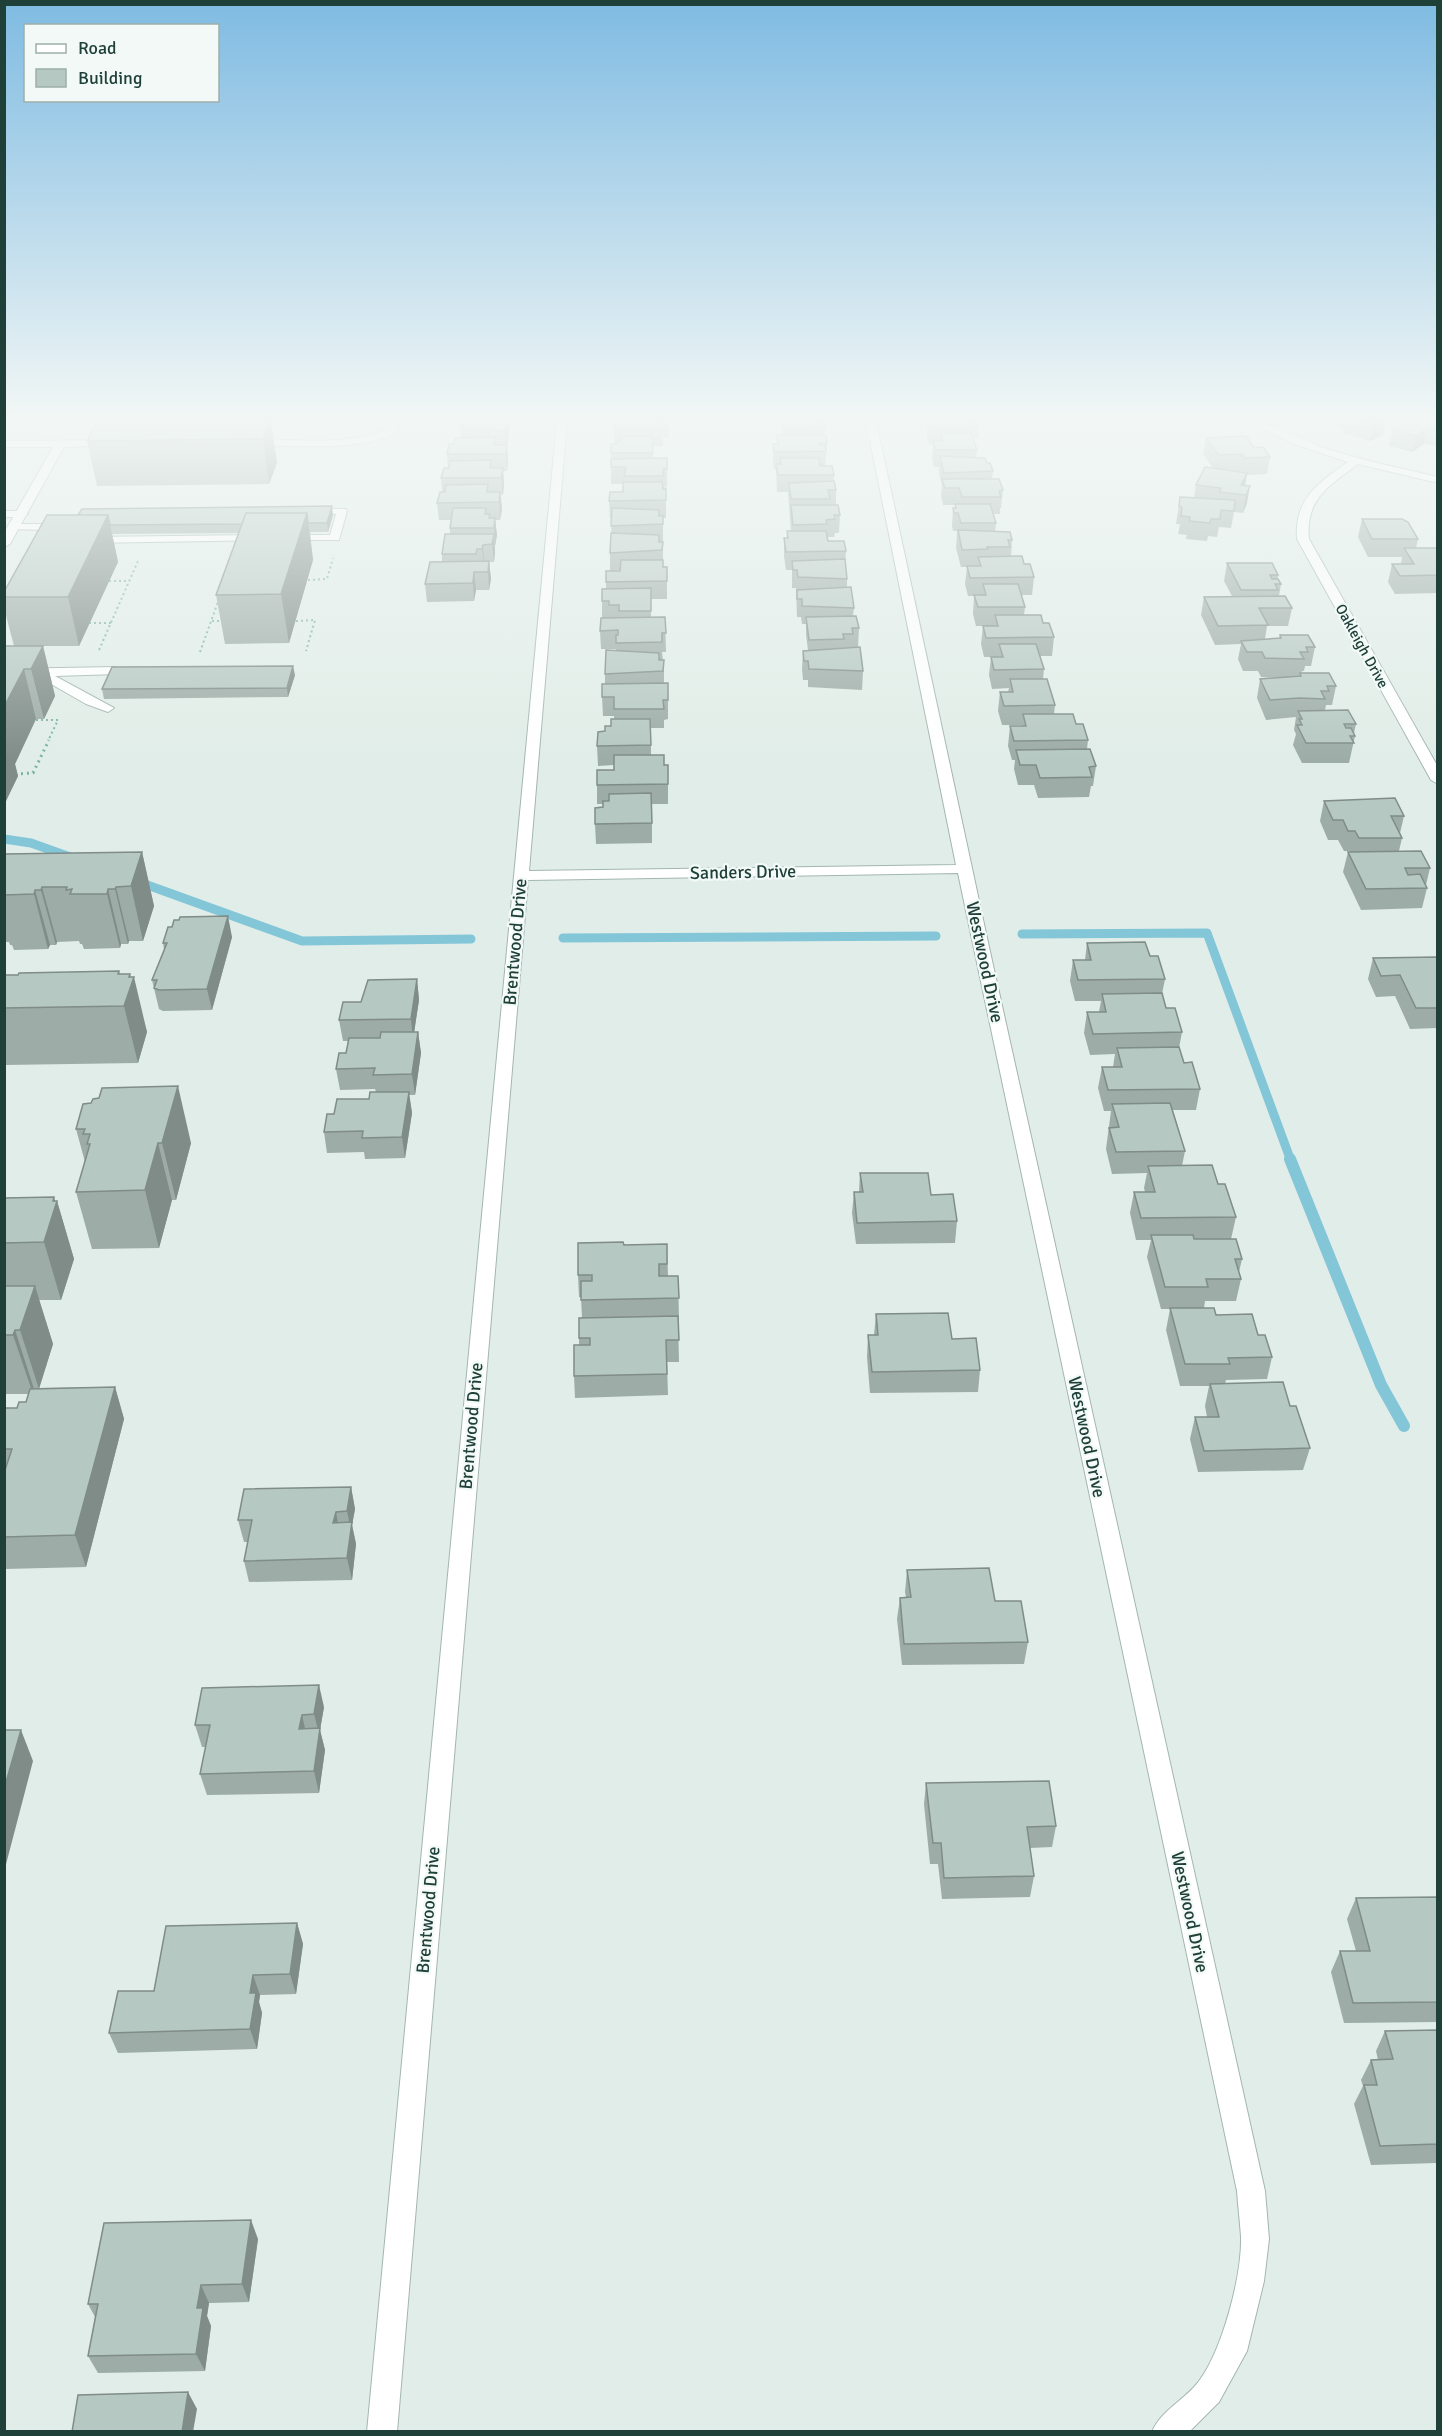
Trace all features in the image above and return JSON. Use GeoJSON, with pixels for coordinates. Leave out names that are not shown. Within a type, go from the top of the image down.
{"type":"FeatureCollection","features":[{"type":"Feature","properties":{"kind":"street"},"geometry":{"type":"LineString","coordinates":[[67,535],[75,540],[335,538],[336,535]]}},
{"type":"Feature","properties":{"kind":"street","name":"Brentwood Drive"},"geometry":{"type":"LineString","coordinates":[[382,2432],[552,535]]}},
{"type":"Feature","properties":{"kind":"street","name":"Westwood Drive"},"geometry":{"type":"LineString","coordinates":[[894,535],[964,869],[1251,2191],[1255,2239],[1250,2281],[1232,2350],[1209,2392],[1167,2432]]}},
{"type":"Feature","properties":{"kind":"street","name":"Oakleigh Drive"},"geometry":{"type":"LineString","coordinates":[[1303,535],[1303,539],[1437,780]]}},
{"type":"Feature","properties":{"kind":"street"},"geometry":{"type":"LineString","coordinates":[[4,673],[115,671]]}},
{"type":"Feature","properties":{"kind":"street"},"geometry":{"type":"LineString","coordinates":[[34,672],[56,679],[93,702],[108,708]]}},
{"type":"Feature","properties":{"kind":"street","name":"Sanders Drive"},"geometry":{"type":"LineString","coordinates":[[520,876],[964,869]]}},
{"type":"Feature","properties":{"kind":"path"},"geometry":{"type":"LineString","coordinates":[[308,580],[327,579],[334,552]]}},
{"type":"Feature","properties":{"kind":"path"},"geometry":{"type":"LineString","coordinates":[[98,653],[141,554]]}},
{"type":"Feature","properties":{"kind":"path"},"geometry":{"type":"LineString","coordinates":[[109,581],[130,581]]}},
{"type":"Feature","properties":{"kind":"path"},"geometry":{"type":"LineString","coordinates":[[200,652],[222,590]]}},
{"type":"Feature","properties":{"kind":"path"},"geometry":{"type":"LineString","coordinates":[[296,621],[315,620],[306,651]]}},
{"type":"Feature","properties":{"kind":"path"},"geometry":{"type":"LineString","coordinates":[[212,621],[233,621]]}},
{"type":"Feature","properties":{"kind":"path"},"geometry":{"type":"LineString","coordinates":[[89,623],[111,623]]}},
{"type":"Feature","properties":{"kind":"path"},"geometry":{"type":"LineString","coordinates":[[11,774],[33,773],[58,720],[36,720]]}},
{"type":"Feature","properties":{"kind":"building"},"geometry":{"type":"Polygon","coordinates":[[[36,535],[98,535],[68,597],[4,597],[4,592],[36,535]]]}},
{"type":"Feature","properties":{"kind":"building"},"geometry":{"type":"Polygon","coordinates":[[[238,535],[300,535],[281,594],[216,595],[238,535]]]}},
{"type":"Feature","properties":{"kind":"building"},"geometry":{"type":"Polygon","coordinates":[[[445,535],[494,535],[492,544],[483,545],[482,549],[477,549],[476,554],[442,554],[445,535]]]}},
{"type":"Feature","properties":{"kind":"building"},"geometry":{"type":"Polygon","coordinates":[[[611,535],[659,535],[659,542],[663,542],[662,550],[610,553],[611,535]]]}},
{"type":"Feature","properties":{"kind":"building"},"geometry":{"type":"Polygon","coordinates":[[[788,535],[827,535],[828,541],[844,541],[846,551],[786,552],[784,538],[788,538],[788,535]]]}},
{"type":"Feature","properties":{"kind":"building"},"geometry":{"type":"Polygon","coordinates":[[[959,535],[1011,535],[1012,540],[1008,540],[1010,547],[962,550],[959,535]]]}},
{"type":"Feature","properties":{"kind":"building"},"geometry":{"type":"Polygon","coordinates":[[[1370,535],[1415,535],[1418,539],[1372,539],[1370,535]]]}},
{"type":"Feature","properties":{"kind":"building"},"geometry":{"type":"Polygon","coordinates":[[[1404,548],[1437,548],[1437,575],[1400,576],[1392,564],[1414,564],[1404,548]]]}},
{"type":"Feature","properties":{"kind":"building"},"geometry":{"type":"Polygon","coordinates":[[[1022,556],[1024,564],[1030,564],[1034,577],[970,578],[967,566],[981,566],[978,557],[1022,556]]]}},
{"type":"Feature","properties":{"kind":"building"},"geometry":{"type":"Polygon","coordinates":[[[845,559],[847,579],[798,577],[797,570],[793,570],[792,561],[845,559]]]}},
{"type":"Feature","properties":{"kind":"building"},"geometry":{"type":"Polygon","coordinates":[[[621,560],[663,560],[663,567],[667,567],[667,581],[606,582],[606,571],[620,571],[621,560]]]}},
{"type":"Feature","properties":{"kind":"building"},"geometry":{"type":"Polygon","coordinates":[[[489,561],[488,572],[474,572],[473,583],[425,584],[430,562],[489,561]]]}},
{"type":"Feature","properties":{"kind":"building"},"geometry":{"type":"Polygon","coordinates":[[[1227,563],[1272,563],[1278,575],[1270,575],[1272,579],[1278,579],[1281,584],[1275,584],[1278,590],[1241,590],[1227,563]]]}},
{"type":"Feature","properties":{"kind":"building"},"geometry":{"type":"Polygon","coordinates":[[[983,584],[1018,584],[1025,607],[978,607],[974,595],[986,595],[983,584]]]}},
{"type":"Feature","properties":{"kind":"building"},"geometry":{"type":"Polygon","coordinates":[[[851,587],[854,608],[802,606],[802,599],[797,599],[797,590],[851,587]]]}},
{"type":"Feature","properties":{"kind":"building"},"geometry":{"type":"Polygon","coordinates":[[[651,588],[651,611],[619,611],[619,605],[609,605],[609,601],[602,601],[602,589],[651,588]]]}},
{"type":"Feature","properties":{"kind":"building"},"geometry":{"type":"Polygon","coordinates":[[[1285,596],[1292,608],[1259,608],[1268,625],[1218,626],[1204,597],[1285,596]]]}},
{"type":"Feature","properties":{"kind":"building"},"geometry":{"type":"Polygon","coordinates":[[[995,615],[1041,615],[1043,623],[1049,623],[1054,637],[986,638],[983,626],[998,626],[995,615]]]}},
{"type":"Feature","properties":{"kind":"building"},"geometry":{"type":"Polygon","coordinates":[[[856,616],[859,628],[852,628],[853,634],[843,634],[844,639],[809,640],[806,617],[856,616]]]}},
{"type":"Feature","properties":{"kind":"building"},"geometry":{"type":"Polygon","coordinates":[[[665,617],[666,633],[662,633],[662,642],[616,643],[618,630],[600,631],[601,618],[665,617]]]}},
{"type":"Feature","properties":{"kind":"building"},"geometry":{"type":"Polygon","coordinates":[[[1280,635],[1308,635],[1315,647],[1306,647],[1308,652],[1300,652],[1304,659],[1265,658],[1262,652],[1247,652],[1241,641],[1281,638],[1280,635]]]}},
{"type":"Feature","properties":{"kind":"building"},"geometry":{"type":"Polygon","coordinates":[[[999,644],[1036,644],[1044,669],[994,670],[991,657],[1003,657],[999,644]]]}},
{"type":"Feature","properties":{"kind":"building"},"geometry":{"type":"Polygon","coordinates":[[[4,646],[43,646],[31,669],[24,669],[4,707],[4,646]]]}},
{"type":"Feature","properties":{"kind":"building"},"geometry":{"type":"Polygon","coordinates":[[[860,647],[863,671],[809,669],[808,661],[804,661],[803,651],[860,647]]]}},
{"type":"Feature","properties":{"kind":"building"},"geometry":{"type":"Polygon","coordinates":[[[606,650],[659,653],[659,660],[664,660],[663,671],[605,674],[606,650]]]}},
{"type":"Feature","properties":{"kind":"building"},"geometry":{"type":"Polygon","coordinates":[[[293,666],[287,688],[102,689],[112,667],[293,666]]]}},
{"type":"Feature","properties":{"kind":"building"},"geometry":{"type":"Polygon","coordinates":[[[1300,673],[1329,673],[1336,686],[1327,686],[1329,691],[1321,691],[1325,699],[1270,700],[1260,679],[1301,676],[1300,673]]]}},
{"type":"Feature","properties":{"kind":"building"},"geometry":{"type":"Polygon","coordinates":[[[1010,679],[1047,679],[1055,705],[1004,706],[1000,692],[1013,692],[1010,679]]]}},
{"type":"Feature","properties":{"kind":"building"},"geometry":{"type":"Polygon","coordinates":[[[668,683],[668,700],[663,700],[664,709],[614,709],[614,697],[602,697],[602,684],[668,683]]]}},
{"type":"Feature","properties":{"kind":"building"},"geometry":{"type":"Polygon","coordinates":[[[1348,710],[1356,724],[1344,724],[1346,728],[1351,728],[1355,736],[1350,736],[1354,743],[1306,743],[1297,725],[1302,725],[1298,711],[1348,710]]]}},
{"type":"Feature","properties":{"kind":"building"},"geometry":{"type":"Polygon","coordinates":[[[1023,714],[1073,714],[1076,724],[1083,724],[1088,740],[1014,741],[1010,726],[1026,726],[1023,714]]]}},
{"type":"Feature","properties":{"kind":"building"},"geometry":{"type":"Polygon","coordinates":[[[611,719],[650,719],[651,745],[597,746],[598,732],[605,731],[605,726],[611,726],[611,719]]]}},
{"type":"Feature","properties":{"kind":"building"},"geometry":{"type":"Polygon","coordinates":[[[1090,749],[1096,766],[1089,767],[1092,777],[1040,778],[1036,765],[1020,765],[1016,750],[1090,749]]]}},
{"type":"Feature","properties":{"kind":"building"},"geometry":{"type":"Polygon","coordinates":[[[614,755],[664,755],[664,765],[668,765],[668,784],[597,785],[597,770],[614,770],[614,755]]]}},
{"type":"Feature","properties":{"kind":"building"},"geometry":{"type":"Polygon","coordinates":[[[651,793],[652,823],[595,824],[595,808],[603,807],[603,801],[609,801],[609,794],[651,793]]]}},
{"type":"Feature","properties":{"kind":"building"},"geometry":{"type":"Polygon","coordinates":[[[1395,798],[1404,816],[1391,816],[1402,838],[1359,838],[1355,831],[1348,831],[1343,820],[1333,820],[1324,801],[1395,798]]]}},
{"type":"Feature","properties":{"kind":"building"},"geometry":{"type":"Polygon","coordinates":[[[1421,851],[1430,868],[1405,868],[1408,875],[1420,874],[1427,888],[1366,889],[1348,852],[1421,851]]]}},
{"type":"Feature","properties":{"kind":"building"},"geometry":{"type":"Polygon","coordinates":[[[142,852],[131,886],[108,889],[107,894],[70,894],[72,889],[66,890],[67,887],[42,887],[41,890],[35,890],[34,894],[4,895],[4,854],[142,852]]]}},
{"type":"Feature","properties":{"kind":"building"},"geometry":{"type":"Polygon","coordinates":[[[228,916],[207,989],[159,990],[154,988],[157,980],[152,980],[167,943],[163,943],[168,927],[172,927],[174,920],[179,920],[180,917],[228,916]]]}},
{"type":"Feature","properties":{"kind":"building"},"geometry":{"type":"Polygon","coordinates":[[[1145,942],[1150,956],[1158,956],[1165,979],[1078,980],[1073,960],[1091,960],[1087,943],[1145,942]]]}},
{"type":"Feature","properties":{"kind":"building"},"geometry":{"type":"Polygon","coordinates":[[[1437,957],[1437,1008],[1416,1008],[1400,975],[1381,976],[1373,958],[1437,957]]]}},
{"type":"Feature","properties":{"kind":"building"},"geometry":{"type":"Polygon","coordinates":[[[119,971],[118,974],[130,974],[129,977],[134,977],[124,1006],[4,1008],[4,975],[119,971]]]}},
{"type":"Feature","properties":{"kind":"building"},"geometry":{"type":"Polygon","coordinates":[[[417,979],[411,1019],[339,1020],[343,1002],[361,1002],[368,980],[417,979]]]}},
{"type":"Feature","properties":{"kind":"building"},"geometry":{"type":"Polygon","coordinates":[[[1162,993],[1166,1008],[1175,1008],[1182,1032],[1093,1034],[1087,1012],[1106,1012],[1102,994],[1162,993]]]}},
{"type":"Feature","properties":{"kind":"building"},"geometry":{"type":"Polygon","coordinates":[[[381,1032],[418,1032],[412,1074],[373,1075],[375,1068],[336,1069],[339,1053],[346,1053],[349,1038],[380,1038],[381,1032]]]}},
{"type":"Feature","properties":{"kind":"building"},"geometry":{"type":"Polygon","coordinates":[[[1179,1047],[1184,1063],[1192,1062],[1200,1089],[1108,1090],[1102,1067],[1122,1067],[1117,1048],[1179,1047]]]}},
{"type":"Feature","properties":{"kind":"building"},"geometry":{"type":"Polygon","coordinates":[[[178,1086],[162,1143],[158,1143],[145,1190],[76,1192],[90,1144],[87,1144],[90,1134],[83,1134],[85,1129],[76,1129],[83,1104],[91,1103],[93,1099],[99,1098],[102,1088],[178,1086]]]}},
{"type":"Feature","properties":{"kind":"building"},"geometry":{"type":"Polygon","coordinates":[[[370,1092],[409,1092],[402,1137],[362,1138],[363,1131],[324,1132],[327,1114],[334,1114],[337,1099],[369,1099],[370,1092]]]}},
{"type":"Feature","properties":{"kind":"building"},"geometry":{"type":"Polygon","coordinates":[[[1170,1103],[1185,1151],[1116,1152],[1109,1128],[1119,1127],[1112,1104],[1170,1103]]]}},
{"type":"Feature","properties":{"kind":"building"},"geometry":{"type":"Polygon","coordinates":[[[1212,1165],[1218,1184],[1225,1184],[1236,1217],[1141,1218],[1134,1192],[1155,1192],[1148,1166],[1212,1165]]]}},
{"type":"Feature","properties":{"kind":"building"},"geometry":{"type":"Polygon","coordinates":[[[860,1173],[928,1173],[931,1195],[953,1194],[957,1221],[857,1223],[854,1192],[863,1192],[860,1173]]]}},
{"type":"Feature","properties":{"kind":"building"},"geometry":{"type":"Polygon","coordinates":[[[54,1197],[53,1201],[57,1201],[44,1242],[4,1243],[4,1198],[54,1197]]]}},
{"type":"Feature","properties":{"kind":"building"},"geometry":{"type":"Polygon","coordinates":[[[1151,1235],[1193,1235],[1194,1239],[1236,1239],[1242,1259],[1235,1259],[1241,1279],[1206,1279],[1208,1287],[1165,1287],[1151,1235]]]}},
{"type":"Feature","properties":{"kind":"building"},"geometry":{"type":"Polygon","coordinates":[[[623,1242],[624,1245],[667,1244],[667,1264],[659,1264],[659,1276],[678,1276],[679,1298],[581,1300],[581,1281],[592,1281],[592,1275],[578,1275],[578,1243],[623,1242]]]}},
{"type":"Feature","properties":{"kind":"building"},"geometry":{"type":"Polygon","coordinates":[[[4,1286],[35,1286],[20,1330],[15,1330],[13,1335],[4,1335],[4,1286]]]}},
{"type":"Feature","properties":{"kind":"building"},"geometry":{"type":"Polygon","coordinates":[[[1170,1308],[1214,1308],[1216,1315],[1252,1314],[1258,1335],[1265,1335],[1272,1357],[1228,1358],[1230,1364],[1185,1364],[1170,1308]]]}},
{"type":"Feature","properties":{"kind":"building"},"geometry":{"type":"Polygon","coordinates":[[[948,1313],[952,1339],[976,1338],[980,1370],[872,1372],[868,1335],[878,1335],[876,1314],[948,1313]]]}},
{"type":"Feature","properties":{"kind":"building"},"geometry":{"type":"Polygon","coordinates":[[[678,1316],[679,1340],[666,1340],[667,1374],[574,1376],[574,1345],[590,1345],[590,1338],[579,1338],[579,1318],[678,1316]]]}},
{"type":"Feature","properties":{"kind":"building"},"geometry":{"type":"Polygon","coordinates":[[[1283,1382],[1290,1406],[1296,1406],[1310,1448],[1204,1451],[1195,1417],[1219,1417],[1210,1384],[1283,1382]]]}},
{"type":"Feature","properties":{"kind":"building"},"geometry":{"type":"Polygon","coordinates":[[[115,1387],[75,1535],[4,1537],[4,1473],[12,1449],[4,1449],[5,1408],[17,1408],[19,1402],[26,1402],[30,1389],[115,1387]]]}},
{"type":"Feature","properties":{"kind":"building"},"geometry":{"type":"Polygon","coordinates":[[[351,1487],[347,1511],[336,1512],[333,1523],[352,1522],[347,1558],[244,1561],[252,1520],[238,1520],[244,1489],[351,1487]]]}},
{"type":"Feature","properties":{"kind":"building"},"geometry":{"type":"Polygon","coordinates":[[[989,1568],[995,1601],[1021,1601],[1028,1642],[904,1644],[900,1598],[911,1597],[907,1570],[989,1568]]]}},
{"type":"Feature","properties":{"kind":"building"},"geometry":{"type":"Polygon","coordinates":[[[319,1685],[314,1714],[302,1715],[299,1729],[320,1728],[314,1771],[200,1774],[210,1725],[195,1725],[202,1688],[319,1685]]]}},
{"type":"Feature","properties":{"kind":"building"},"geometry":{"type":"Polygon","coordinates":[[[4,1730],[21,1730],[4,1789],[4,1730]]]}},
{"type":"Feature","properties":{"kind":"building"},"geometry":{"type":"Polygon","coordinates":[[[1049,1781],[1056,1826],[1027,1827],[1034,1876],[944,1878],[941,1843],[933,1843],[926,1783],[1049,1781]]]}},
{"type":"Feature","properties":{"kind":"building"},"geometry":{"type":"Polygon","coordinates":[[[1437,1897],[1437,2002],[1353,2003],[1340,1951],[1370,1951],[1356,1898],[1437,1897]]]}},
{"type":"Feature","properties":{"kind":"building"},"geometry":{"type":"Polygon","coordinates":[[[297,1923],[290,1974],[253,1975],[250,1993],[256,1993],[250,2029],[109,2033],[118,1991],[154,1991],[166,1926],[297,1923]]]}},
{"type":"Feature","properties":{"kind":"building"},"geometry":{"type":"Polygon","coordinates":[[[1437,2030],[1437,2144],[1380,2146],[1364,2085],[1377,2085],[1371,2060],[1393,2059],[1385,2031],[1437,2030]]]}},
{"type":"Feature","properties":{"kind":"building"},"geometry":{"type":"Polygon","coordinates":[[[251,2220],[242,2284],[201,2285],[197,2308],[203,2308],[196,2354],[88,2356],[98,2304],[88,2304],[104,2223],[251,2220]]]}},
{"type":"Feature","properties":{"kind":"building"},"geometry":{"type":"Polygon","coordinates":[[[188,2392],[182,2432],[72,2432],[78,2395],[188,2392]]]}},
{"type":"Feature","properties":{"kind":"waterway"},"geometry":{"type":"LineString","coordinates":[[4,839],[31,843],[73,858]]}},
{"type":"Feature","properties":{"kind":"waterway"},"geometry":{"type":"LineString","coordinates":[[139,882],[302,941],[471,939]]}},
{"type":"Feature","properties":{"kind":"waterway"},"geometry":{"type":"LineString","coordinates":[[1022,934],[1207,933],[1291,1161]]}},
{"type":"Feature","properties":{"kind":"waterway"},"geometry":{"type":"LineString","coordinates":[[563,938],[936,936]]}},
{"type":"Feature","properties":{"kind":"waterway"},"geometry":{"type":"LineString","coordinates":[[1290,1159],[1381,1385],[1404,1426]]}}]}
